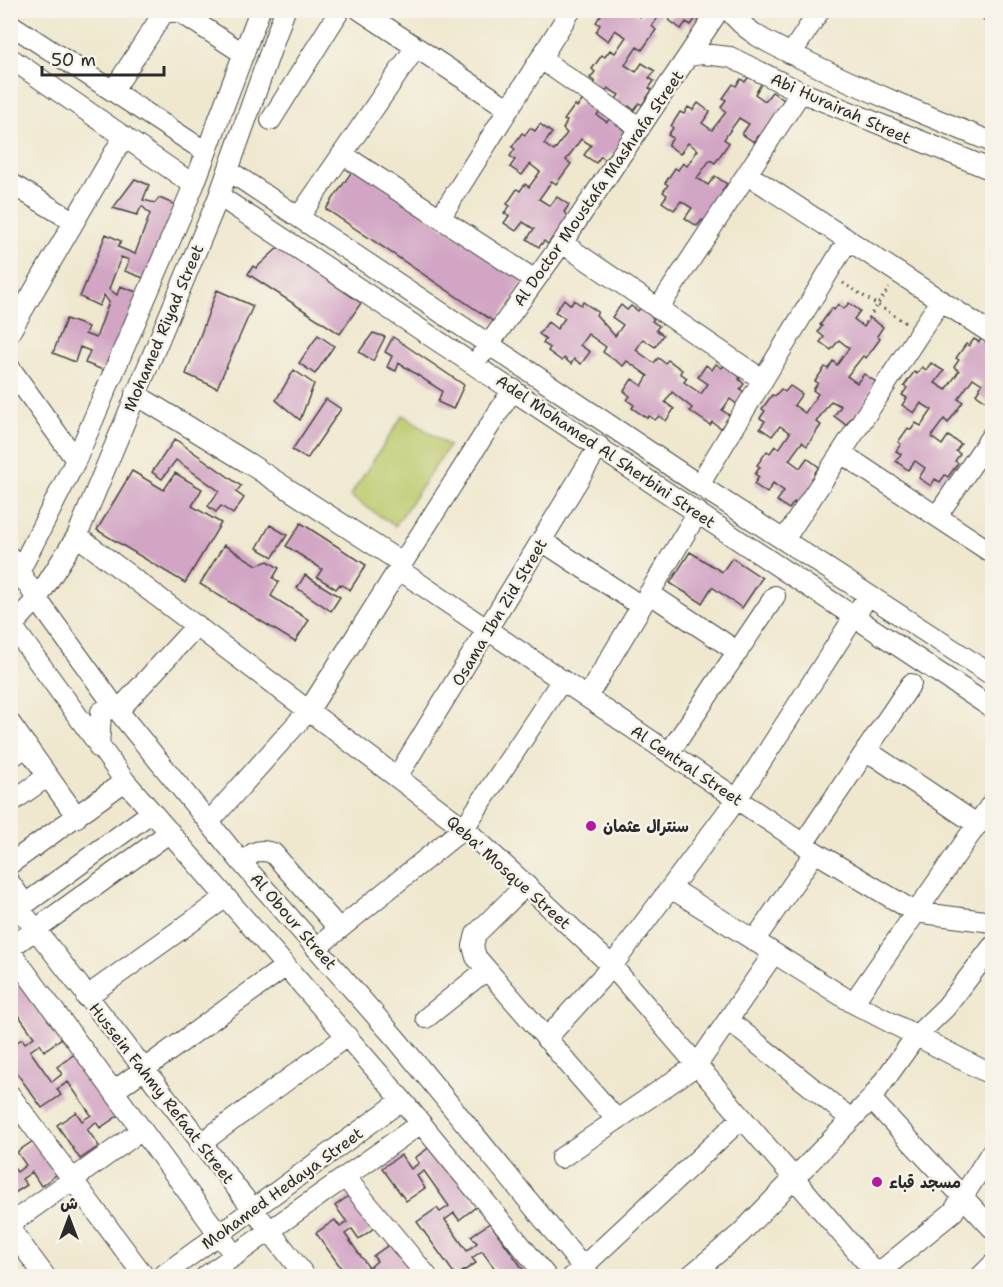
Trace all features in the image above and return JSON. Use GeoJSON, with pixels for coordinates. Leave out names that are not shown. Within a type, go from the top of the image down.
{"type":"FeatureCollection","features":[{"type":"Feature","properties":{"kind":"street","name":"Mohamed Riyad Street"},"geometry":{"type":"LineString","coordinates":[[14,570],[76,460],[194,185],[260,10]]}},
{"type":"Feature","properties":{"kind":"street","name":"Mohamed Riyad Street"},"geometry":{"type":"LineString","coordinates":[[11,626],[37,599],[77,536],[219,196],[285,10]]}},
{"type":"Feature","properties":{"kind":"street"},"geometry":{"type":"LineString","coordinates":[[271,120],[340,10]]}},
{"type":"Feature","properties":{"kind":"street"},"geometry":{"type":"LineString","coordinates":[[360,10],[509,109]]}},
{"type":"Feature","properties":{"kind":"street","name":"Al Doctor Moustafa Mashrafa Street"},"geometry":{"type":"LineString","coordinates":[[475,364],[562,243],[719,10]]}},
{"type":"Feature","properties":{"kind":"street","name":"Abi Hurairah Street"},"geometry":{"type":"LineString","coordinates":[[729,10],[746,29],[791,54],[878,94],[993,142]]}},
{"type":"Feature","properties":{"kind":"street"},"geometry":{"type":"LineString","coordinates":[[791,54],[820,10]]}},
{"type":"Feature","properties":{"kind":"street"},"geometry":{"type":"LineString","coordinates":[[113,91],[163,11],[180,12],[244,54]]}},
{"type":"Feature","properties":{"kind":"street"},"geometry":{"type":"LineString","coordinates":[[440,218],[570,11]]}},
{"type":"Feature","properties":{"kind":"street"},"geometry":{"type":"LineString","coordinates":[[10,24],[206,152]]}},
{"type":"Feature","properties":{"kind":"street"},"geometry":{"type":"LineString","coordinates":[[299,217],[416,47]]}},
{"type":"Feature","properties":{"kind":"street","name":"Abi Hurairah Street"},"geometry":{"type":"LineString","coordinates":[[689,56],[702,54],[730,57],[801,92],[993,170]]}},
{"type":"Feature","properties":{"kind":"street"},"geometry":{"type":"LineString","coordinates":[[10,58],[194,185]]}},
{"type":"Feature","properties":{"kind":"street"},"geometry":{"type":"LineString","coordinates":[[541,59],[640,128]]}},
{"type":"Feature","properties":{"kind":"street"},"geometry":{"type":"LineString","coordinates":[[658,309],[801,92]]}},
{"type":"Feature","properties":{"kind":"street"},"geometry":{"type":"LineString","coordinates":[[10,332],[124,135]]}},
{"type":"Feature","properties":{"kind":"street"},"geometry":{"type":"LineString","coordinates":[[342,154],[535,280]]}},
{"type":"Feature","properties":{"kind":"street","name":"Adel Mohamed Al Sherbini Street"},"geometry":{"type":"LineString","coordinates":[[228,170],[699,485],[993,675]]}},
{"type":"Feature","properties":{"kind":"street"},"geometry":{"type":"LineString","coordinates":[[747,174],[941,300],[991,328]]}},
{"type":"Feature","properties":{"kind":"street"},"geometry":{"type":"LineString","coordinates":[[10,183],[73,221]]}},
{"type":"Feature","properties":{"kind":"street","name":"Adel Mohamed Al Sherbini Street"},"geometry":{"type":"LineString","coordinates":[[219,196],[993,708]]}},
{"type":"Feature","properties":{"kind":"street"},"geometry":{"type":"LineString","coordinates":[[699,485],[848,240]]}},
{"type":"Feature","properties":{"kind":"street"},"geometry":{"type":"LineString","coordinates":[[562,243],[763,380]]}},
{"type":"Feature","properties":{"kind":"street"},"geometry":{"type":"LineString","coordinates":[[784,540],[941,300]]}},
{"type":"Feature","properties":{"kind":"street"},"geometry":{"type":"LineString","coordinates":[[10,368],[76,460]]}},
{"type":"Feature","properties":{"kind":"street"},"geometry":{"type":"LineString","coordinates":[[209,822],[309,710],[513,389]]}},
{"type":"Feature","properties":{"kind":"street","name":"Al Central Street"},"geometry":{"type":"LineString","coordinates":[[135,394],[248,463],[809,848],[915,912],[993,922]]}},
{"type":"Feature","properties":{"kind":"street"},"geometry":{"type":"LineString","coordinates":[[937,516],[986,460],[993,435]]}},
{"type":"Feature","properties":{"kind":"street","name":"Osama Ibn Zid Street"},"geometry":{"type":"LineString","coordinates":[[397,777],[489,630],[598,446]]}},
{"type":"Feature","properties":{"kind":"street"},"geometry":{"type":"LineString","coordinates":[[841,453],[993,553]]}},
{"type":"Feature","properties":{"kind":"street"},"geometry":{"type":"LineString","coordinates":[[587,697],[698,512]]}},
{"type":"Feature","properties":{"kind":"street","name":"Qeba' Mosque Street"},"geometry":{"type":"LineString","coordinates":[[77,536],[464,828],[526,885],[612,966],[877,1276]]}},
{"type":"Feature","properties":{"kind":"street"},"geometry":{"type":"LineString","coordinates":[[542,541],[738,652]]}},
{"type":"Feature","properties":{"kind":"street","name":"Al Obour Street"},"geometry":{"type":"LineString","coordinates":[[14,570],[118,711],[242,863],[397,1040],[582,1274]]}},
{"type":"Feature","properties":{"kind":"street"},"geometry":{"type":"LineString","coordinates":[[546,1039],[612,966],[737,799],[869,595]]}},
{"type":"Feature","properties":{"kind":"street"},"geometry":{"type":"LineString","coordinates":[[669,753],[776,596]]}},
{"type":"Feature","properties":{"kind":"street"},"geometry":{"type":"LineString","coordinates":[[99,748],[101,712],[110,708],[118,711],[196,625]]}},
{"type":"Feature","properties":{"kind":"street"},"geometry":{"type":"LineString","coordinates":[[11,626],[125,782],[402,1100],[546,1276]]}},
{"type":"Feature","properties":{"kind":"street"},"geometry":{"type":"LineString","coordinates":[[316,948],[464,828],[562,680]]}},
{"type":"Feature","properties":{"kind":"street"},"geometry":{"type":"LineString","coordinates":[[754,941],[866,750],[911,684]]}},
{"type":"Feature","properties":{"kind":"street"},"geometry":{"type":"LineString","coordinates":[[10,723],[76,816]]}},
{"type":"Feature","properties":{"kind":"street"},"geometry":{"type":"LineString","coordinates":[[10,758],[27,746]]}},
{"type":"Feature","properties":{"kind":"street"},"geometry":{"type":"LineString","coordinates":[[866,750],[978,825]]}},
{"type":"Feature","properties":{"kind":"street"},"geometry":{"type":"LineString","coordinates":[[10,803],[48,776]]}},
{"type":"Feature","properties":{"kind":"street"},"geometry":{"type":"LineString","coordinates":[[10,864],[125,782]]}},
{"type":"Feature","properties":{"kind":"street"},"geometry":{"type":"LineString","coordinates":[[853,1003],[993,803]]}},
{"type":"Feature","properties":{"kind":"street"},"geometry":{"type":"LineString","coordinates":[[18,909],[152,812]]}},
{"type":"Feature","properties":{"kind":"street"},"geometry":{"type":"LineString","coordinates":[[170,832],[10,949],[235,1256]]}},
{"type":"Feature","properties":{"kind":"street"},"geometry":{"type":"LineString","coordinates":[[242,863],[253,853],[263,850],[273,854],[339,929]]}},
{"type":"Feature","properties":{"kind":"street","name":"Hussein Fahmy Refaat Street"},"geometry":{"type":"LineString","coordinates":[[10,883],[18,909],[305,1276]]}},
{"type":"Feature","properties":{"kind":"street"},"geometry":{"type":"LineString","coordinates":[[526,885],[476,934],[473,946],[476,957],[617,1120]]}},
{"type":"Feature","properties":{"kind":"street"},"geometry":{"type":"LineString","coordinates":[[670,888],[853,1003],[993,1075]]}},
{"type":"Feature","properties":{"kind":"street"},"geometry":{"type":"LineString","coordinates":[[86,997],[226,897]]}},
{"type":"Feature","properties":{"kind":"street"},"geometry":{"type":"LineString","coordinates":[[701,1273],[871,1099],[916,1036],[946,1006],[993,947]]}},
{"type":"Feature","properties":{"kind":"street"},"geometry":{"type":"LineString","coordinates":[[561,1158],[697,1065],[774,953]]}},
{"type":"Feature","properties":{"kind":"street"},"geometry":{"type":"LineString","coordinates":[[114,1092],[286,966]]}},
{"type":"Feature","properties":{"kind":"street"},"geometry":{"type":"LineString","coordinates":[[426,1018],[486,970]]}},
{"type":"Feature","properties":{"kind":"street"},"geometry":{"type":"LineString","coordinates":[[728,1020],[851,1119]]}},
{"type":"Feature","properties":{"kind":"street"},"geometry":{"type":"LineString","coordinates":[[200,1144],[347,1036]]}},
{"type":"Feature","properties":{"kind":"street"},"geometry":{"type":"LineString","coordinates":[[10,1095],[144,1276]]}},
{"type":"Feature","properties":{"kind":"street"},"geometry":{"type":"LineString","coordinates":[[871,1099],[993,1228]]}},
{"type":"Feature","properties":{"kind":"street","name":"Mohamed Hedaya Street"},"geometry":{"type":"LineString","coordinates":[[162,1276],[402,1100]]}},
{"type":"Feature","properties":{"kind":"street"},"geometry":{"type":"LineString","coordinates":[[582,1274],[742,1118]]}},
{"type":"Feature","properties":{"kind":"street","name":"Mohamed Hedaya Street"},"geometry":{"type":"LineString","coordinates":[[206,1276],[421,1123]]}},
{"type":"Feature","properties":{"kind":"street"},"geometry":{"type":"LineString","coordinates":[[10,1224],[142,1130]]}},
{"type":"Feature","properties":{"kind":"street"},"geometry":{"type":"LineString","coordinates":[[877,1276],[940,1225],[963,1197],[993,1150]]}},
{"type":"Feature","properties":{"kind":"street"},"geometry":{"type":"LineString","coordinates":[[345,1178],[427,1276]]}},
{"type":"Feature","properties":{"kind":"street"},"geometry":{"type":"LineString","coordinates":[[10,1229],[45,1276]]}},
{"type":"Feature","properties":{"kind":"street"},"geometry":{"type":"LineString","coordinates":[[981,1276],[993,1265]]}},
{"type":"Feature","properties":{"kind":"path"},"geometry":{"type":"LineString","coordinates":[[828,273],[920,332]]}},
{"type":"Feature","properties":{"kind":"path"},"geometry":{"type":"LineString","coordinates":[[865,323],[900,273]]}},
{"type":"Feature","properties":{"kind":"green space"},"geometry":{"type":"Polygon","coordinates":[[[403,415],[449,446],[395,526],[350,496],[403,415]]]}},
{"type":"Feature","properties":{"kind":"building"},"geometry":{"type":"Polygon","coordinates":[[[207,10],[224,10],[219,18],[207,10]]]}},
{"type":"Feature","properties":{"kind":"building"},"geometry":{"type":"Polygon","coordinates":[[[600,10],[630,10],[640,17],[645,10],[663,10],[652,26],[656,30],[642,50],[637,47],[625,65],[636,72],[642,63],[655,71],[649,78],[654,81],[649,88],[652,90],[642,105],[639,103],[634,110],[629,106],[624,113],[612,105],[619,95],[608,88],[602,97],[590,89],[595,82],[590,78],[595,72],[592,69],[602,55],[605,57],[610,50],[615,53],[626,37],[615,30],[608,41],[596,32],[600,25],[596,22],[601,15],[598,13],[600,10]]]}},
{"type":"Feature","properties":{"kind":"building"},"geometry":{"type":"Polygon","coordinates":[[[676,10],[706,10],[699,20],[696,18],[691,25],[686,22],[681,29],[669,20],[676,10]]]}},
{"type":"Feature","properties":{"kind":"building"},"geometry":{"type":"Polygon","coordinates":[[[750,75],[762,83],[755,94],[765,101],[772,92],[784,100],[779,107],[784,110],[763,138],[759,135],[754,142],[742,134],[749,124],[739,118],[724,139],[729,143],[715,163],[710,160],[697,178],[708,185],[715,176],[727,184],[722,191],[727,194],[706,223],[702,220],[697,226],[685,218],[692,208],[681,201],[674,210],[662,202],[667,195],[663,192],[668,185],[665,183],[675,168],[678,170],[683,163],[687,166],[698,150],[688,143],[680,154],[668,145],[673,138],[668,135],[673,128],[671,126],[680,112],[684,114],[688,107],[693,110],[698,103],[710,112],[702,123],[712,130],[726,112],[721,107],[726,100],[723,98],[733,84],[736,86],[741,79],[745,82],[750,75]]]}},
{"type":"Feature","properties":{"kind":"building"},"geometry":{"type":"Polygon","coordinates":[[[592,96],[604,105],[597,115],[607,122],[614,113],[626,121],[621,128],[625,131],[621,138],[623,140],[613,154],[610,153],[605,160],[601,156],[596,163],[584,155],[591,145],[581,139],[566,160],[571,164],[556,184],[552,181],[539,199],[550,206],[557,197],[569,205],[564,212],[568,216],[564,222],[567,224],[556,239],[553,237],[548,244],[544,241],[539,247],[527,239],[534,229],[523,222],[516,231],[504,223],[509,216],[504,213],[510,206],[507,204],[517,189],[520,191],[525,184],[529,187],[540,172],[530,164],[522,175],[510,167],[515,160],[510,156],[515,149],[512,147],[522,133],[525,135],[530,128],[535,131],[540,124],[552,133],[544,144],[554,151],[567,133],[563,129],[567,121],[564,120],[575,105],[577,107],[583,100],[587,103],[592,96]]]}},
{"type":"Feature","properties":{"kind":"building"},"geometry":{"type":"Polygon","coordinates":[[[355,167],[524,281],[496,323],[326,209],[355,167]]]}},
{"type":"Feature","properties":{"kind":"building"},"geometry":{"type":"Polygon","coordinates":[[[135,179],[149,185],[143,200],[155,203],[159,198],[176,205],[146,279],[125,271],[129,260],[121,257],[109,289],[117,295],[120,286],[139,293],[108,372],[85,363],[90,351],[80,347],[75,362],[53,353],[66,319],[88,327],[85,334],[96,338],[109,302],[104,295],[99,306],[80,297],[106,234],[121,241],[118,247],[135,254],[150,214],[142,206],[137,215],[113,208],[135,179]]]}},
{"type":"Feature","properties":{"kind":"building"},"geometry":{"type":"Polygon","coordinates":[[[279,247],[361,303],[340,334],[248,274],[253,266],[256,268],[279,247]]]}},
{"type":"Feature","properties":{"kind":"building"},"geometry":{"type":"Polygon","coordinates":[[[217,290],[253,306],[217,388],[186,374],[217,290]]]}},
{"type":"Feature","properties":{"kind":"building"},"geometry":{"type":"Polygon","coordinates":[[[564,299],[571,305],[574,300],[581,305],[583,302],[598,312],[596,315],[615,336],[623,325],[612,317],[621,305],[627,310],[631,306],[638,311],[640,308],[654,318],[652,321],[659,326],[656,330],[663,335],[655,347],[643,339],[636,350],[654,363],[658,358],[665,363],[668,360],[682,370],[680,373],[687,378],[684,382],[701,394],[708,384],[698,377],[706,365],[712,370],[716,364],[722,368],[724,365],[740,377],[739,379],[744,384],[740,389],[746,394],[738,405],[730,399],[722,410],[730,416],[721,428],[712,422],[710,425],[690,411],[692,408],[672,392],[665,402],[674,409],[666,421],[659,416],[655,420],[649,416],[647,418],[632,408],[634,405],[627,400],[630,396],[624,391],[632,379],[642,386],[648,376],[627,361],[623,366],[603,352],[606,347],[588,334],[580,345],[590,352],[581,364],[574,359],[571,364],[564,358],[562,361],[548,351],[550,348],[543,343],[546,339],[539,334],[548,322],[557,329],[565,318],[555,312],[564,299]]]}},
{"type":"Feature","properties":{"kind":"building"},"geometry":{"type":"Polygon","coordinates":[[[849,303],[860,311],[854,319],[864,327],[870,318],[883,327],[877,336],[880,339],[866,358],[863,356],[847,376],[857,383],[864,374],[876,382],[855,421],[851,418],[846,425],[834,416],[841,406],[831,401],[816,422],[821,425],[807,446],[802,442],[789,460],[800,468],[807,458],[819,467],[814,474],[819,477],[799,505],[794,502],[789,509],[777,501],[784,491],[773,483],[767,493],[754,484],[759,477],[755,474],[760,467],[757,465],[767,451],[770,453],[775,446],[779,449],[790,433],[780,426],[772,436],[760,428],[765,421],[760,418],[765,411],[762,409],[772,395],[775,396],[781,389],[785,392],[790,386],[802,394],[794,405],[805,413],[818,394],[813,390],[818,383],[815,381],[825,367],[828,369],[833,361],[837,365],[849,348],[839,340],[831,350],[820,342],[824,337],[818,332],[822,326],[820,325],[832,308],[834,310],[838,304],[844,309],[849,303]]]}},
{"type":"Feature","properties":{"kind":"building"},"geometry":{"type":"Polygon","coordinates":[[[373,333],[385,337],[373,361],[359,352],[373,333]]]}},
{"type":"Feature","properties":{"kind":"building"},"geometry":{"type":"Polygon","coordinates":[[[318,335],[334,346],[315,374],[299,363],[318,335]]]}},
{"type":"Feature","properties":{"kind":"building"},"geometry":{"type":"Polygon","coordinates":[[[984,335],[992,341],[989,353],[992,356],[992,395],[988,402],[976,394],[982,384],[973,378],[958,399],[963,402],[948,423],[944,419],[931,437],[942,445],[948,436],[961,444],[956,451],[960,454],[955,461],[958,463],[948,477],[945,475],[940,482],[935,479],[931,486],[919,478],[925,468],[915,461],[908,470],[896,461],[901,454],[896,451],[901,444],[898,442],[908,428],[911,430],[916,423],[921,426],[932,410],[921,403],[914,413],[902,405],[907,398],[902,395],[907,388],[904,386],[914,372],[917,374],[922,367],[926,370],[931,363],[944,371],[935,383],[946,390],[959,371],[954,367],[959,360],[956,358],[966,344],[969,346],[974,339],[979,342],[984,335]]]}},
{"type":"Feature","properties":{"kind":"building"},"geometry":{"type":"Polygon","coordinates":[[[393,337],[464,385],[453,409],[438,402],[442,391],[399,363],[396,371],[387,367],[392,356],[385,352],[393,337]]]}},
{"type":"Feature","properties":{"kind":"building"},"geometry":{"type":"Polygon","coordinates":[[[294,370],[314,384],[300,420],[276,400],[294,370]]]}},
{"type":"Feature","properties":{"kind":"building"},"geometry":{"type":"Polygon","coordinates":[[[326,399],[341,409],[307,459],[292,450],[326,399]]]}},
{"type":"Feature","properties":{"kind":"building"},"geometry":{"type":"Polygon","coordinates":[[[175,439],[241,486],[236,492],[244,498],[233,514],[221,506],[216,512],[208,506],[219,491],[176,460],[162,479],[152,472],[175,439]]]}},
{"type":"Feature","properties":{"kind":"building"},"geometry":{"type":"Polygon","coordinates":[[[132,471],[164,490],[175,473],[202,489],[192,506],[221,523],[185,583],[97,530],[132,471]]]}},
{"type":"Feature","properties":{"kind":"building"},"geometry":{"type":"Polygon","coordinates":[[[301,523],[366,565],[350,590],[340,584],[336,589],[317,577],[322,569],[286,546],[301,523]]]}},
{"type":"Feature","properties":{"kind":"building"},"geometry":{"type":"Polygon","coordinates":[[[270,525],[287,535],[273,557],[257,548],[270,525]]]}},
{"type":"Feature","properties":{"kind":"building"},"geometry":{"type":"Polygon","coordinates":[[[224,545],[257,565],[268,561],[279,568],[273,578],[279,582],[271,596],[309,620],[295,642],[200,584],[224,545]]]}},
{"type":"Feature","properties":{"kind":"building"},"geometry":{"type":"Polygon","coordinates":[[[690,552],[722,572],[732,558],[762,578],[742,608],[712,587],[702,603],[670,583],[690,552]]]}},
{"type":"Feature","properties":{"kind":"building"},"geometry":{"type":"Polygon","coordinates":[[[305,575],[340,597],[331,611],[297,588],[305,575]]]}},
{"type":"Feature","properties":{"kind":"building"},"geometry":{"type":"Polygon","coordinates":[[[19,976],[63,1037],[44,1051],[40,1044],[30,1051],[52,1082],[62,1074],[57,1067],[76,1053],[119,1115],[100,1128],[96,1122],[87,1129],[99,1146],[80,1159],[57,1125],[76,1112],[82,1121],[91,1115],[68,1082],[57,1089],[61,1095],[42,1108],[10,1064],[10,1047],[22,1039],[25,1043],[34,1037],[10,1003],[10,982],[19,976]]]}},
{"type":"Feature","properties":{"kind":"building"},"geometry":{"type":"Polygon","coordinates":[[[10,1102],[24,1121],[10,1130],[10,1102]]]}},
{"type":"Feature","properties":{"kind":"building"},"geometry":{"type":"Polygon","coordinates":[[[36,1139],[60,1172],[41,1186],[32,1172],[22,1179],[27,1185],[10,1196],[10,1163],[17,1172],[26,1165],[17,1152],[36,1139]]]}},
{"type":"Feature","properties":{"kind":"building"},"geometry":{"type":"Polygon","coordinates":[[[434,1144],[477,1206],[459,1220],[454,1213],[445,1220],[467,1251],[477,1243],[471,1236],[490,1223],[528,1276],[500,1276],[482,1251],[472,1258],[476,1263],[456,1276],[417,1222],[437,1208],[440,1212],[449,1206],[424,1171],[417,1176],[425,1188],[406,1201],[382,1168],[401,1155],[411,1169],[419,1163],[415,1158],[434,1144]]]}},
{"type":"Feature","properties":{"kind":"building"},"geometry":{"type":"Polygon","coordinates":[[[354,1192],[378,1225],[359,1239],[352,1229],[345,1234],[369,1268],[377,1261],[373,1256],[393,1242],[417,1276],[388,1276],[383,1269],[375,1276],[347,1276],[316,1233],[335,1220],[340,1227],[347,1222],[335,1206],[354,1192]]]}},
{"type":"Feature","properties":{"kind":"place","name":"سنترال عثمان"},"geometry":{"type":"Point","coordinates":[591,826]}},
{"type":"Feature","properties":{"kind":"place","name":"مسجد قباء"},"geometry":{"type":"Point","coordinates":[877,1182]}}]}
